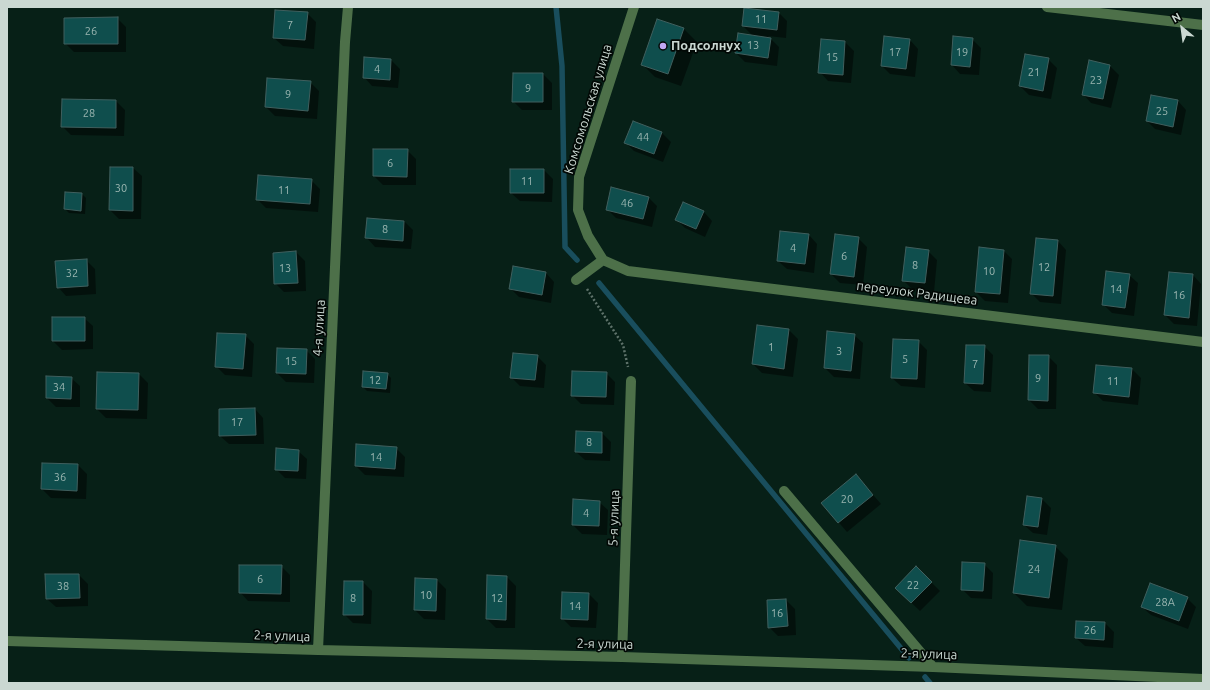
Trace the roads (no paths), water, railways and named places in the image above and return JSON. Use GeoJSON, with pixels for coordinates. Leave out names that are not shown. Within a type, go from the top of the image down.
{"type":"FeatureCollection","features":[{"type":"Feature","properties":{"kind":"street","name":"4-я улица"},"geometry":{"type":"LineString","coordinates":[[318,650],[344,50],[348,7]]}},
{"type":"Feature","properties":{"kind":"street","name":"Комсомольская улица"},"geometry":{"type":"LineString","coordinates":[[603,260],[588,236],[578,210],[579,178],[634,7]]}},
{"type":"Feature","properties":{"kind":"street"},"geometry":{"type":"LineString","coordinates":[[1047,7],[1203,25]]}},
{"type":"Feature","properties":{"kind":"street","name":"переулок Радищева"},"geometry":{"type":"LineString","coordinates":[[603,260],[628,271],[1203,342]]}},
{"type":"Feature","properties":{"kind":"street"},"geometry":{"type":"LineString","coordinates":[[578,279],[603,260]]}},
{"type":"Feature","properties":{"kind":"street","name":"5-я улица"},"geometry":{"type":"LineString","coordinates":[[622,657],[631,381]]}},
{"type":"Feature","properties":{"kind":"street"},"geometry":{"type":"LineString","coordinates":[[784,491],[933,667]]}},
{"type":"Feature","properties":{"kind":"street","name":"2-я улица"},"geometry":{"type":"LineString","coordinates":[[7,641],[622,657],[933,667],[1203,679]]}},
{"type":"Feature","properties":{"kind":"waterway"},"geometry":{"type":"LineString","coordinates":[[556,7],[562,66],[565,247],[577,260]]}},
{"type":"Feature","properties":{"kind":"waterway"},"geometry":{"type":"LineString","coordinates":[[599,283],[909,658]]}},
{"type":"Feature","properties":{"kind":"waterway"},"geometry":{"type":"LineString","coordinates":[[925,677],[930,683]]}},
{"type":"Feature","properties":{"kind":"place","name":"Подсолнух"},"geometry":{"type":"Point","coordinates":[663,46]}}]}
